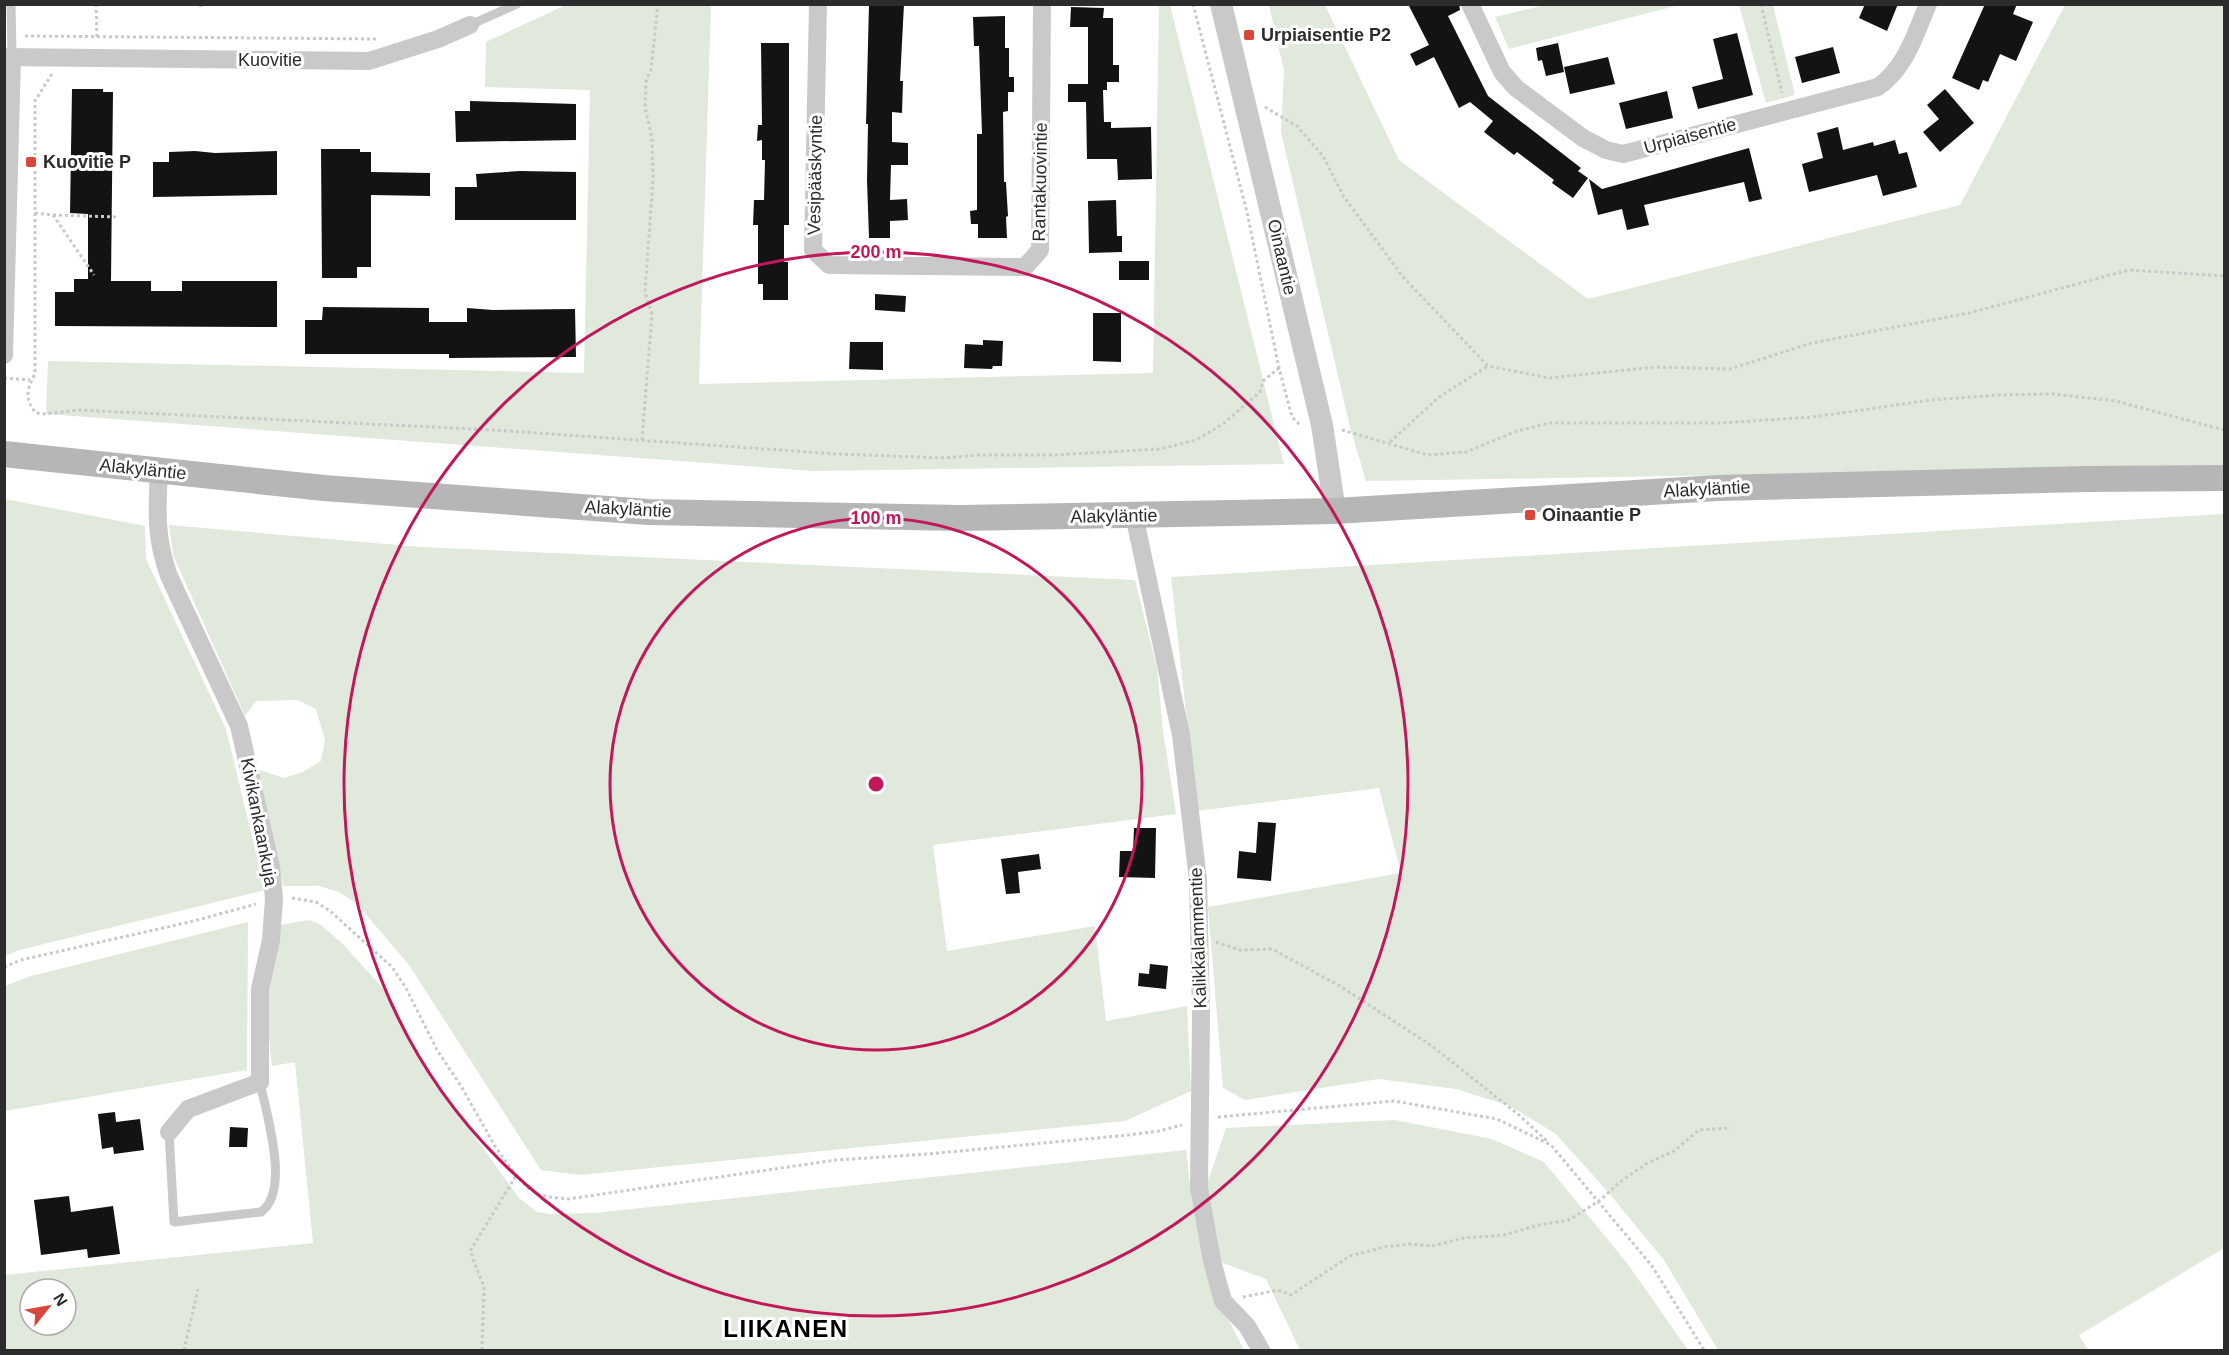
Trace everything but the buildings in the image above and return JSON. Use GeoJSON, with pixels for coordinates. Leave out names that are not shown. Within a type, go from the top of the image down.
{"type":"FeatureCollection","features":[{"type":"Feature","properties":{"kind":"main road","name":"Alakyläntie"},"geometry":{"type":"LineString","coordinates":[[4,454],[324,488],[648,512],[960,518],[1335,511],[1718,488],[2065,479],[2224,478]]}},
{"type":"Feature","properties":{"kind":"street","name":"Vesipääskyntie"},"geometry":{"type":"LineString","coordinates":[[818,4],[813,250],[830,265],[938,267]]}},
{"type":"Feature","properties":{"kind":"street","name":"Rantakuovintie"},"geometry":{"type":"LineString","coordinates":[[938,267],[1025,267],[1040,250],[1042,4]]}},
{"type":"Feature","properties":{"kind":"street","name":"Oinaantie"},"geometry":{"type":"LineString","coordinates":[[1221,4],[1322,425],[1335,511]]}},
{"type":"Feature","properties":{"kind":"street","name":"Urpiaisentie"},"geometry":{"type":"LineString","coordinates":[[1470,4],[1502,72],[1516,88],[1583,138],[1606,150],[1623,154],[1878,87],[1892,77],[1904,59],[1928,4]]}},
{"type":"Feature","properties":{"kind":"street","name":"Kuovitie"},"geometry":{"type":"LineString","coordinates":[[8,57],[369,61],[428,43],[470,25]]}},
{"type":"Feature","properties":{"kind":"street"},"geometry":{"type":"LineString","coordinates":[[4,355],[8,57]]}},
{"type":"Feature","properties":{"kind":"street","name":"Kivikankaankuja"},"geometry":{"type":"LineString","coordinates":[[159,471],[156,526],[161,554],[169,576],[239,726],[271,867],[274,898],[270,940],[260,989],[260,1082]]}},
{"type":"Feature","properties":{"kind":"street","name":"Kalikkalammentie"},"geometry":{"type":"LineString","coordinates":[[1134,516],[1181,735],[1198,880],[1200,937],[1199,1188],[1212,1260],[1223,1301],[1246,1326],[1261,1350]]}},
{"type":"Feature","properties":{"kind":"street"},"geometry":{"type":"LineString","coordinates":[[169,1132],[188,1109],[260,1082]]}},
{"type":"Feature","properties":{"kind":"lane"},"geometry":{"type":"LineString","coordinates":[[8,57],[12,36],[11,4]]}},
{"type":"Feature","properties":{"kind":"lane","name":"Kuovitie"},"geometry":{"type":"LineString","coordinates":[[470,25],[517,4]]}},
{"type":"Feature","properties":{"kind":"lane"},"geometry":{"type":"LineString","coordinates":[[169,1132],[174,1222],[261,1212],[269,1205],[277,1171],[260,1082]]}},
{"type":"Feature","properties":{"kind":"path"},"geometry":{"type":"LineString","coordinates":[[96,4],[97,58]]}},
{"type":"Feature","properties":{"kind":"path"},"geometry":{"type":"LineString","coordinates":[[642,440],[652,314],[645,292],[653,179],[652,138],[645,107],[645,91],[655,48],[658,4]]}},
{"type":"Feature","properties":{"kind":"path"},"geometry":{"type":"LineString","coordinates":[[1193,4],[1247,212],[1279,368],[1292,417],[1300,425],[1322,425],[1390,442],[1428,455],[1467,452],[1517,431],[1550,423],[1720,423],[1813,417],[1931,400],[1999,394],[2052,394],[2116,402],[2224,430]]}},
{"type":"Feature","properties":{"kind":"path"},"geometry":{"type":"LineString","coordinates":[[1761,4],[1786,111]]}},
{"type":"Feature","properties":{"kind":"path"},"geometry":{"type":"LineString","coordinates":[[12,36],[384,39]]}},
{"type":"Feature","properties":{"kind":"path"},"geometry":{"type":"LineString","coordinates":[[53,58],[53,72],[35,100],[34,374],[26,394],[36,413],[78,410],[494,430],[837,454],[945,459],[980,455],[1054,455],[1160,449],[1196,440],[1223,424],[1260,392],[1263,381],[1279,368]]}},
{"type":"Feature","properties":{"kind":"path"},"geometry":{"type":"LineString","coordinates":[[1244,97],[1279,114],[1297,126],[1323,156],[1344,197],[1403,277],[1488,366],[1549,378],[1654,367],[1730,369],[1812,343],[1969,313],[2128,270],[2224,276]]}},
{"type":"Feature","properties":{"kind":"path"},"geometry":{"type":"LineString","coordinates":[[35,213],[117,217]]}},
{"type":"Feature","properties":{"kind":"path"},"geometry":{"type":"LineString","coordinates":[[52,215],[94,275]]}},
{"type":"Feature","properties":{"kind":"path"},"geometry":{"type":"LineString","coordinates":[[1390,442],[1438,398],[1488,366]]}},
{"type":"Feature","properties":{"kind":"path"},"geometry":{"type":"LineString","coordinates":[[4,378],[30,380]]}},
{"type":"Feature","properties":{"kind":"path"},"geometry":{"type":"LineString","coordinates":[[4,967],[21,960],[194,921],[274,898],[300,898],[316,902],[330,911],[392,968],[406,988],[436,1050],[461,1086],[496,1148],[528,1188],[549,1197],[568,1199],[836,1160],[928,1154],[1149,1133],[1200,1120],[1233,1115],[1394,1101],[1497,1119],[1551,1145]]}},
{"type":"Feature","properties":{"kind":"path"},"geometry":{"type":"LineString","coordinates":[[1200,937],[1240,950],[1272,949],[1340,986],[1432,1046],[1519,1115],[1551,1145],[1652,1266],[1704,1350]]}},
{"type":"Feature","properties":{"kind":"path"},"geometry":{"type":"LineString","coordinates":[[1223,1301],[1278,1290],[1291,1295],[1350,1256],[1384,1247],[1410,1244],[1432,1246],[1464,1238],[1504,1235],[1569,1220],[1599,1201],[1620,1182],[1646,1164],[1674,1151],[1699,1130],[1731,1128]]}},
{"type":"Feature","properties":{"kind":"path"},"geometry":{"type":"LineString","coordinates":[[482,1350],[484,1287],[470,1251],[516,1175]]}},
{"type":"Feature","properties":{"kind":"path"},"geometry":{"type":"LineString","coordinates":[[184,1350],[198,1289]]}},
{"type":"Feature","properties":{"kind":"shaded area"},"geometry":{"type":"Polygon","coordinates":[[[568,4],[711,5],[699,384],[1153,373],[1159,5],[1170,5],[1284,464],[814,471],[46,414],[48,361],[584,373],[590,90],[485,87],[486,42],[568,4]]]}},
{"type":"Feature","properties":{"kind":"shaded area"},"geometry":{"type":"Polygon","coordinates":[[[1269,5],[1325,5],[1399,160],[1588,299],[1960,205],[2065,5],[2224,5],[2224,467],[1366,481],[1350,427],[1281,132],[1284,71],[1269,5]]]}},
{"type":"Feature","properties":{"kind":"shaded area"},"geometry":{"type":"Polygon","coordinates":[[[1545,5],[1679,5],[1509,49],[1495,17],[1545,5]]]}},
{"type":"Feature","properties":{"kind":"shaded area"},"geometry":{"type":"Polygon","coordinates":[[[1739,5],[1773,5],[1795,95],[1766,103],[1739,5]]]}},
{"type":"Feature","properties":{"kind":"shaded area"},"geometry":{"type":"Polygon","coordinates":[[[5,499],[145,526],[146,559],[226,729],[265,890],[19,950],[5,956],[5,499]]]}},
{"type":"Feature","properties":{"kind":"shaded area"},"geometry":{"type":"Polygon","coordinates":[[[2224,514],[2224,1248],[2079,1335],[2088,1350],[1718,1350],[1664,1260],[1608,1192],[1556,1134],[1510,1106],[1456,1089],[1379,1079],[1245,1100],[1223,1088],[1208,907],[1401,873],[1379,788],[1197,811],[1171,577],[2224,514]]]}},
{"type":"Feature","properties":{"kind":"shaded area"},"geometry":{"type":"Polygon","coordinates":[[[169,525],[421,547],[1135,580],[1157,668],[1163,731],[1176,814],[933,845],[947,951],[1095,926],[1106,1021],[1187,1006],[1191,1091],[1125,1121],[580,1175],[541,1170],[409,965],[357,904],[339,892],[319,886],[283,886],[257,769],[284,778],[303,772],[321,761],[325,740],[316,709],[298,700],[256,701],[245,716],[173,555],[169,525]]]}},
{"type":"Feature","properties":{"kind":"shaded area"},"geometry":{"type":"Polygon","coordinates":[[[310,920],[321,925],[344,945],[385,991],[393,1002],[420,1060],[519,1198],[537,1212],[594,1213],[1186,1150],[1192,1202],[1220,1303],[1244,1350],[5,1350],[4,1275],[313,1243],[295,1062],[272,1066],[266,989],[279,925],[310,920]]]}},
{"type":"Feature","properties":{"kind":"shaded area"},"geometry":{"type":"Polygon","coordinates":[[[248,922],[247,1070],[5,1111],[5,986],[31,976],[248,922]]]}},
{"type":"Feature","properties":{"kind":"shaded area"},"geometry":{"type":"Polygon","coordinates":[[[1395,1120],[1492,1139],[1544,1162],[1627,1263],[1688,1350],[1300,1350],[1266,1279],[1218,1261],[1207,1184],[1226,1128],[1395,1120]]]}},
{"type":"Feature","properties":{"kind":"place","name":"Urpiaisentie P2"},"geometry":{"type":"Point","coordinates":[1249,35]}},
{"type":"Feature","properties":{"kind":"place","name":"Kuovitie P"},"geometry":{"type":"Point","coordinates":[31,162]}},
{"type":"Feature","properties":{"kind":"place","name":"Oinaantie P"},"geometry":{"type":"Point","coordinates":[1530,515]}},
{"type":"Feature","properties":{"kind":"district","name":"LIIKANEN"},"geometry":{"type":"Point","coordinates":[786,1328]}}]}
